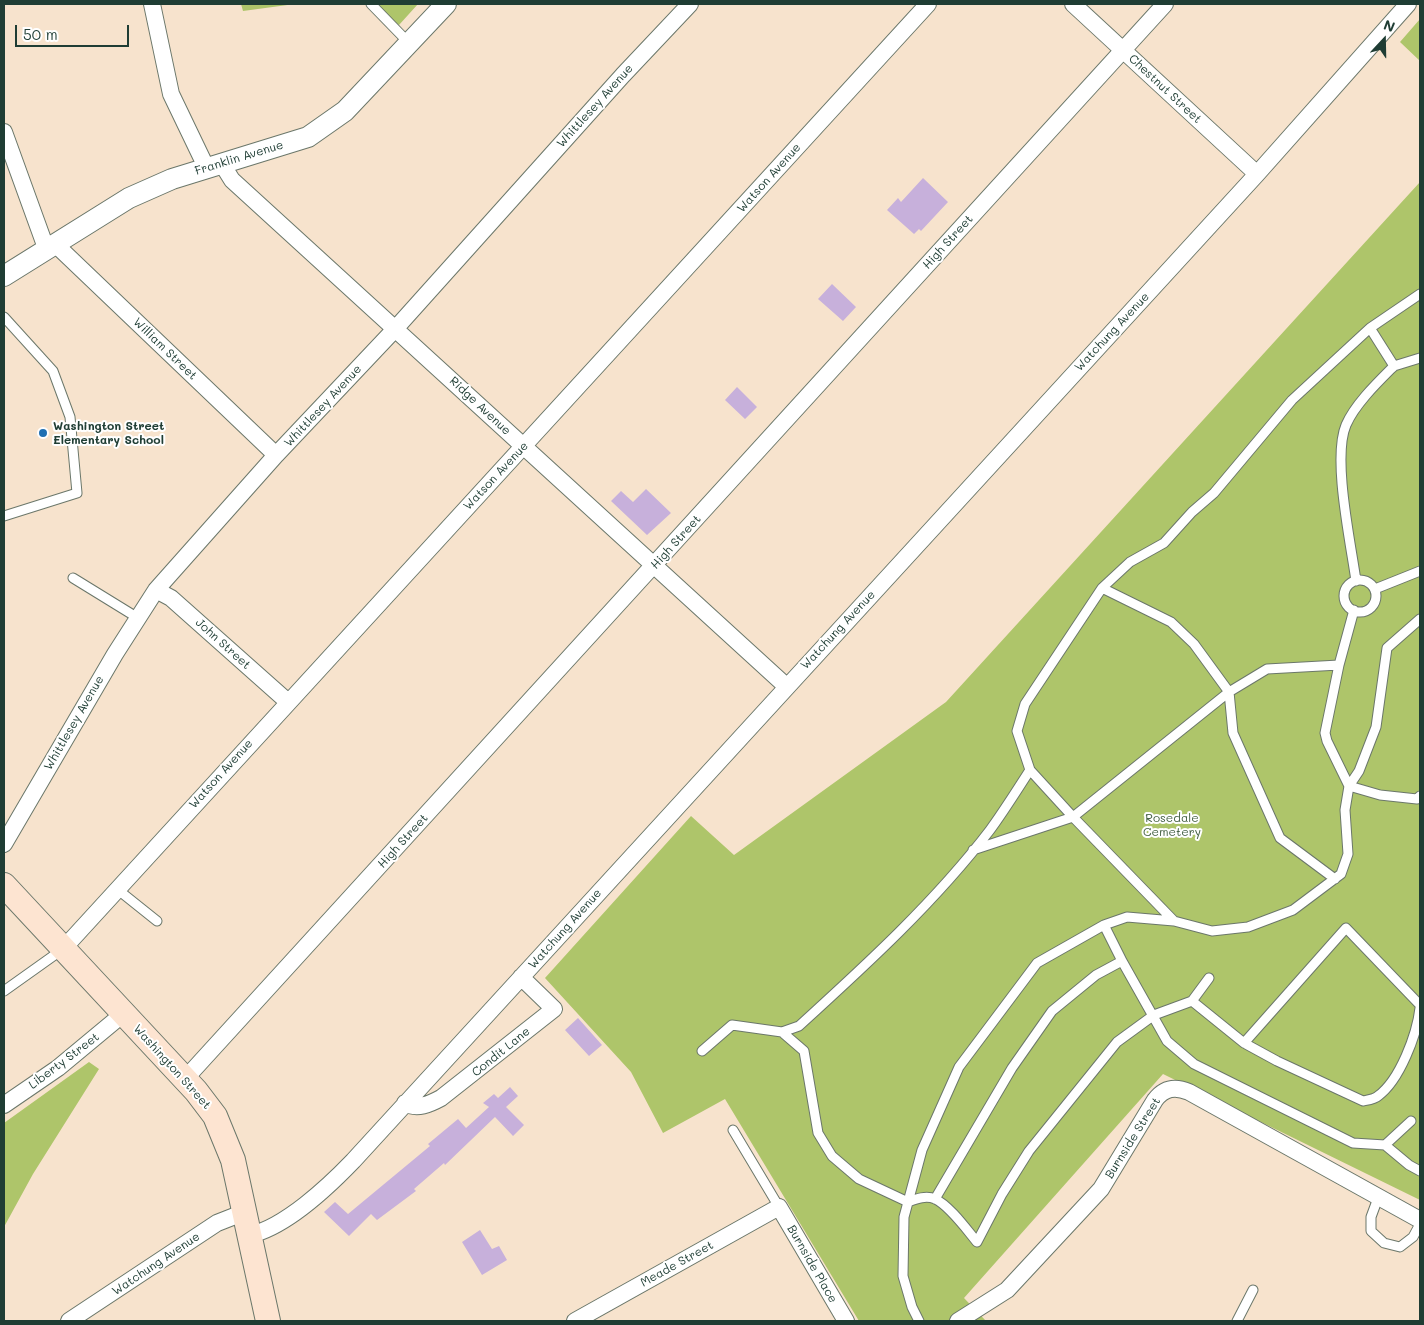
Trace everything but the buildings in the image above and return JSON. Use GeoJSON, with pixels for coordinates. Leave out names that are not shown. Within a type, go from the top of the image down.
{"type":"FeatureCollection","features":[{"type":"Feature","properties":{"kind":"main road","name":"Washington Street"},"geometry":{"type":"LineString","coordinates":[[4,885],[185,1079],[205,1102],[222,1130],[233,1160],[268,1321]]}},
{"type":"Feature","properties":{"kind":"street","name":"Ridge Avenue"},"geometry":{"type":"LineString","coordinates":[[152,4],[171,94],[214,166],[232,180],[396,328],[654,567],[786,686]]}},
{"type":"Feature","properties":{"kind":"street","name":"Franklin Avenue"},"geometry":{"type":"LineString","coordinates":[[4,276],[50,245],[129,198],[172,178],[308,137],[345,111],[446,4]]}},
{"type":"Feature","properties":{"kind":"street","name":"Whittlesey Avenue"},"geometry":{"type":"LineString","coordinates":[[4,844],[156,590],[276,455],[396,328],[623,75],[690,4]]}},
{"type":"Feature","properties":{"kind":"street","name":"Watson Avenue"},"geometry":{"type":"LineString","coordinates":[[63,949],[928,4]]}},
{"type":"Feature","properties":{"kind":"street","name":"Chestnut Street"},"geometry":{"type":"LineString","coordinates":[[1073,4],[1257,174]]}},
{"type":"Feature","properties":{"kind":"street","name":"High Street"},"geometry":{"type":"LineString","coordinates":[[185,1079],[654,567],[1122,49],[1165,4]]}},
{"type":"Feature","properties":{"kind":"street","name":"Watchung Avenue"},"geometry":{"type":"LineString","coordinates":[[250,1235],[278,1226],[334,1180],[1257,174],[1408,4]]}},
{"type":"Feature","properties":{"kind":"street","name":"William Street"},"geometry":{"type":"LineString","coordinates":[[4,132],[50,245],[276,455]]}},
{"type":"Feature","properties":{"kind":"street","name":"John Street"},"geometry":{"type":"LineString","coordinates":[[156,590],[172,598],[288,702]]}},
{"type":"Feature","properties":{"kind":"street","name":"Condit Lane"},"geometry":{"type":"LineString","coordinates":[[405,1103],[416,1107],[441,1098],[554,1010],[521,978]]}},
{"type":"Feature","properties":{"kind":"street","name":"Liberty Street"},"geometry":{"type":"LineString","coordinates":[[4,1105],[58,1068],[123,1014]]}},
{"type":"Feature","properties":{"kind":"street","name":"Burnside Street"},"geometry":{"type":"LineString","coordinates":[[958,1321],[1006,1290],[1101,1189],[1155,1100],[1160,1094],[1173,1088],[1189,1092],[1420,1220]]}},
{"type":"Feature","properties":{"kind":"street","name":"Meade Street"},"geometry":{"type":"LineString","coordinates":[[575,1321],[779,1207]]}},
{"type":"Feature","properties":{"kind":"street","name":"Burnside Place"},"geometry":{"type":"LineString","coordinates":[[779,1207],[846,1321]]}},
{"type":"Feature","properties":{"kind":"street","name":"Watchung Avenue"},"geometry":{"type":"LineString","coordinates":[[69,1321],[217,1223],[245,1212]]}},
{"type":"Feature","properties":{"kind":"lane"},"geometry":{"type":"LineString","coordinates":[[370,4],[409,43]]}},
{"type":"Feature","properties":{"kind":"lane"},"geometry":{"type":"LineString","coordinates":[[1174,921],[1030,770],[1017,731],[1024,704],[1102,588],[1130,562],[1164,543],[1192,512],[1214,493],[1292,400],[1370,328],[1420,294]]}},
{"type":"Feature","properties":{"kind":"lane"},"geometry":{"type":"LineString","coordinates":[[4,317],[53,371],[70,417],[77,493],[4,516]]}},
{"type":"Feature","properties":{"kind":"lane"},"geometry":{"type":"LineString","coordinates":[[1370,328],[1394,366]]}},
{"type":"Feature","properties":{"kind":"lane"},"geometry":{"type":"LineString","coordinates":[[1356,581],[1340,465],[1346,426],[1372,388],[1394,366],[1420,358]]}},
{"type":"Feature","properties":{"kind":"lane"},"geometry":{"type":"LineString","coordinates":[[1375,589],[1420,571]]}},
{"type":"Feature","properties":{"kind":"lane"},"geometry":{"type":"LineString","coordinates":[[73,578],[138,618]]}},
{"type":"Feature","properties":{"kind":"lane"},"geometry":{"type":"LineString","coordinates":[[1356,581],[1367,582],[1375,589],[1376,598],[1372,607],[1363,612],[1354,610],[1346,603],[1345,592],[1356,581]]}},
{"type":"Feature","properties":{"kind":"lane"},"geometry":{"type":"LineString","coordinates":[[1102,588],[1171,622],[1194,644],[1230,692],[1233,733],[1280,838],[1336,879]]}},
{"type":"Feature","properties":{"kind":"lane"},"geometry":{"type":"LineString","coordinates":[[1354,610],[1339,665],[1325,732],[1327,741],[1348,786],[1380,795],[1416,799],[1420,796]]}},
{"type":"Feature","properties":{"kind":"lane"},"geometry":{"type":"LineString","coordinates":[[919,1321],[903,1276],[904,1217],[922,1150],[959,1067],[1037,963],[1104,925],[1127,917],[1174,921],[1212,931],[1248,927],[1293,910],[1336,879],[1341,874],[1348,854],[1345,810],[1348,786],[1359,771],[1376,727],[1387,648],[1420,619]]}},
{"type":"Feature","properties":{"kind":"lane"},"geometry":{"type":"LineString","coordinates":[[973,850],[1073,817],[1230,692],[1267,669],[1339,665]]}},
{"type":"Feature","properties":{"kind":"lane"},"geometry":{"type":"LineString","coordinates":[[702,1051],[732,1026],[782,1032],[799,1026],[894,936],[943,886],[989,830],[1030,770]]}},
{"type":"Feature","properties":{"kind":"lane"},"geometry":{"type":"LineString","coordinates":[[117,889],[157,921]]}},
{"type":"Feature","properties":{"kind":"lane"},"geometry":{"type":"LineString","coordinates":[[1104,925],[1167,1041],[1194,1064],[1353,1144],[1385,1145],[1409,1165],[1420,1171]]}},
{"type":"Feature","properties":{"kind":"lane"},"geometry":{"type":"LineString","coordinates":[[1192,1001],[1244,1042],[1277,1062],[1363,1101],[1378,1096],[1404,1060],[1418,1021],[1420,1007],[1346,928],[1244,1042]]}},
{"type":"Feature","properties":{"kind":"lane"},"geometry":{"type":"LineString","coordinates":[[4,991],[63,949]]}},
{"type":"Feature","properties":{"kind":"lane"},"geometry":{"type":"LineString","coordinates":[[935,1199],[1007,1076],[1052,1011],[1096,975],[1122,961]]}},
{"type":"Feature","properties":{"kind":"lane"},"geometry":{"type":"LineString","coordinates":[[782,1032],[804,1051],[818,1133],[832,1156],[859,1179],[908,1202],[923,1197],[935,1199],[952,1213],[977,1242],[1002,1194],[1029,1151],[1117,1042],[1154,1015],[1192,1001],[1209,978]]}},
{"type":"Feature","properties":{"kind":"lane"},"geometry":{"type":"LineString","coordinates":[[1385,1145],[1411,1121]]}},
{"type":"Feature","properties":{"kind":"lane"},"geometry":{"type":"LineString","coordinates":[[733,1130],[779,1207]]}},
{"type":"Feature","properties":{"kind":"lane"},"geometry":{"type":"LineString","coordinates":[[1378,1198],[1371,1217],[1372,1231],[1384,1243],[1400,1247],[1413,1237],[1420,1224]]}},
{"type":"Feature","properties":{"kind":"lane"},"geometry":{"type":"LineString","coordinates":[[1237,1321],[1252,1290]]}},
{"type":"Feature","properties":{"kind":"green space"},"geometry":{"type":"Polygon","coordinates":[[[241,4],[295,4],[243,11],[241,4]]]}},
{"type":"Feature","properties":{"kind":"green space"},"geometry":{"type":"Polygon","coordinates":[[[366,4],[418,4],[399,25],[366,4]]]}},
{"type":"Feature","properties":{"kind":"green space"},"geometry":{"type":"Polygon","coordinates":[[[1420,19],[1420,61],[1400,42],[1420,19]]]}},
{"type":"Feature","properties":{"kind":"green space","name":"Rosedale Cemetery"},"geometry":{"type":"Polygon","coordinates":[[[1420,182],[1420,1200],[1163,1074],[964,1298],[986,1321],[859,1321],[725,1099],[663,1133],[631,1072],[545,978],[691,816],[734,855],[946,702],[1420,182]]]}},
{"type":"Feature","properties":{"kind":"green space"},"geometry":{"type":"Polygon","coordinates":[[[89,1062],[99,1069],[33,1174],[4,1227],[4,1123],[89,1062]]]}},
{"type":"Feature","properties":{"kind":"place","name":"Washington Street Elementary School"},"geometry":{"type":"Point","coordinates":[43,433]}}]}
